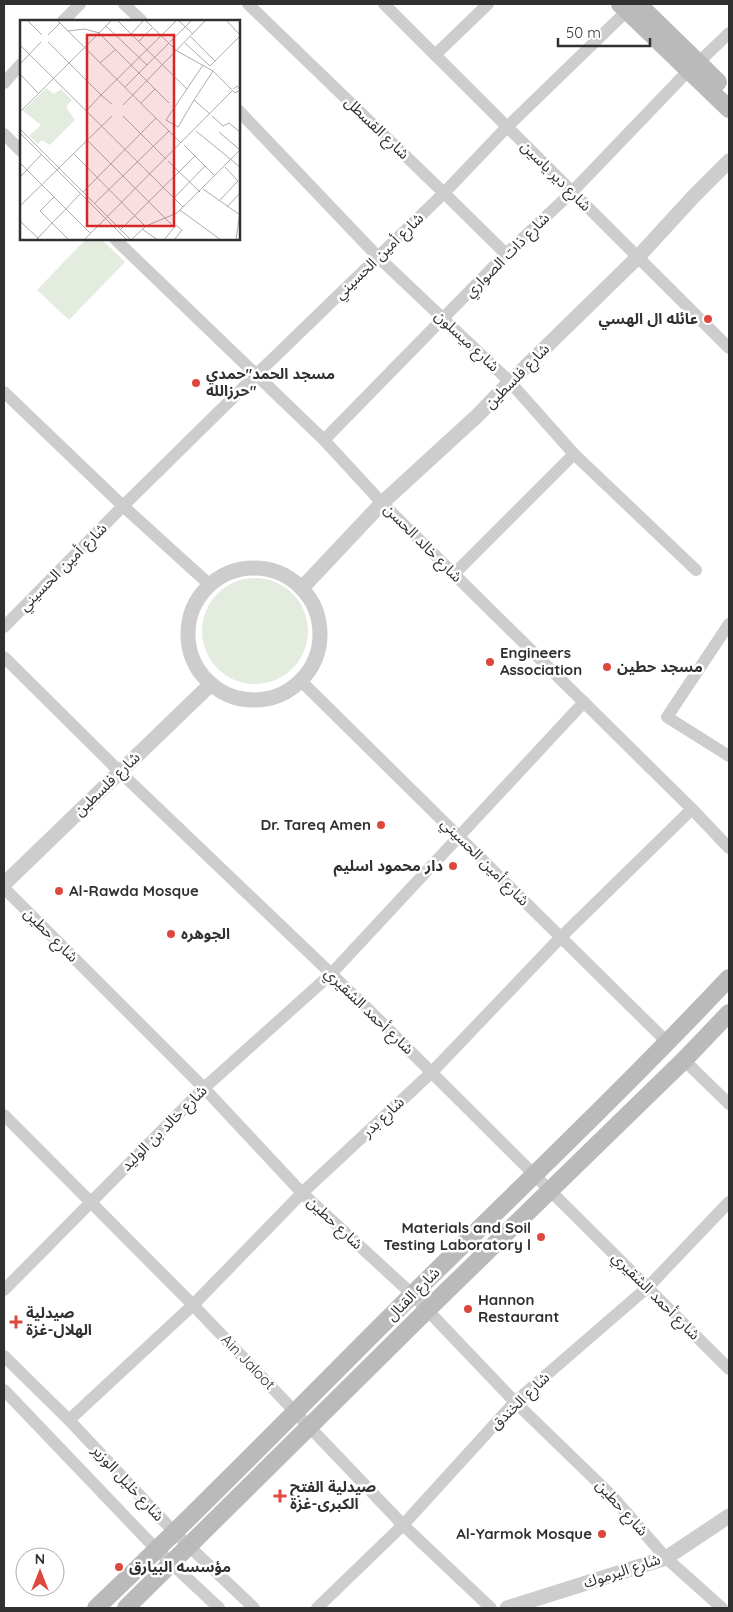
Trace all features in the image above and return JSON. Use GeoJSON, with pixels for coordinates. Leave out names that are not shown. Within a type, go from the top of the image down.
{"type":"FeatureCollection","features":[{"type":"Feature","properties":{"kind":"main road"},"geometry":{"type":"LineString","coordinates":[[630,5],[694,66],[729,94]]}},
{"type":"Feature","properties":{"kind":"main road"},"geometry":{"type":"LineString","coordinates":[[694,66],[729,109]]}},
{"type":"Feature","properties":{"kind":"main road","name":"شارع القنال"},"geometry":{"type":"LineString","coordinates":[[96,1608],[192,1516],[295,1411],[668,1043],[729,978]]}},
{"type":"Feature","properties":{"kind":"main road","name":"شارع القنال"},"geometry":{"type":"LineString","coordinates":[[126,1608],[427,1310],[684,1060],[729,1013]]}},
{"type":"Feature","properties":{"kind":"street"},"geometry":{"type":"LineString","coordinates":[[64,20],[80,4]]}},
{"type":"Feature","properties":{"kind":"street"},"geometry":{"type":"LineString","coordinates":[[124,4],[141,20]]}},
{"type":"Feature","properties":{"kind":"street","name":"شارع القسطل"},"geometry":{"type":"LineString","coordinates":[[248,4],[506,254]]}},
{"type":"Feature","properties":{"kind":"street","name":"شارع دير ياسين"},"geometry":{"type":"LineString","coordinates":[[384,4],[729,348]]}},
{"type":"Feature","properties":{"kind":"street"},"geometry":{"type":"LineString","coordinates":[[436,55],[488,4]]}},
{"type":"Feature","properties":{"kind":"street","name":"شارع أمين الحسيني"},"geometry":{"type":"LineString","coordinates":[[4,627],[123,506],[444,192],[630,5]]}},
{"type":"Feature","properties":{"kind":"street","name":"شارع ذات الصواري"},"geometry":{"type":"LineString","coordinates":[[324,440],[506,254],[572,192],[694,66],[729,33]]}},
{"type":"Feature","properties":{"kind":"street"},"geometry":{"type":"LineString","coordinates":[[4,83],[20,65]]}},
{"type":"Feature","properties":{"kind":"street","name":"شارع ميسلون"},"geometry":{"type":"LineString","coordinates":[[240,116],[378,257],[510,382],[574,454],[696,570]]}},
{"type":"Feature","properties":{"kind":"street"},"geometry":{"type":"LineString","coordinates":[[4,134],[20,150]]}},
{"type":"Feature","properties":{"kind":"street","name":"شارع فلسطين"},"geometry":{"type":"LineString","coordinates":[[302,588],[382,503],[478,415],[638,257],[729,161]]}},
{"type":"Feature","properties":{"kind":"street","name":"شارع خالد الحسن"},"geometry":{"type":"LineString","coordinates":[[116,240],[324,440],[382,503],[692,809],[729,848]]}},
{"type":"Feature","properties":{"kind":"street"},"geometry":{"type":"LineString","coordinates":[[4,392],[123,506],[210,585]]}},
{"type":"Feature","properties":{"kind":"street"},"geometry":{"type":"LineString","coordinates":[[454,574],[574,454]]}},
{"type":"Feature","properties":{"kind":"street"},"geometry":{"type":"LineString","coordinates":[[254,568],[278,572],[302,588],[317,612],[321,634],[317,656],[308,674],[294,687],[278,696],[254,700],[230,696],[211,684],[201,674],[188,645],[188,634],[191,612],[201,594],[210,585],[230,572],[254,568]]}},
{"type":"Feature","properties":{"kind":"street"},"geometry":{"type":"LineString","coordinates":[[729,624],[667,717],[729,756]]}},
{"type":"Feature","properties":{"kind":"street","name":"شارع أحمد الشقيري"},"geometry":{"type":"LineString","coordinates":[[4,658],[432,1072],[729,1369]]}},
{"type":"Feature","properties":{"kind":"street","name":"شارع أمين الحسيني"},"geometry":{"type":"LineString","coordinates":[[301,681],[668,1043]]}},
{"type":"Feature","properties":{"kind":"street","name":"شارع فلسطين"},"geometry":{"type":"LineString","coordinates":[[4,884],[211,684]]}},
{"type":"Feature","properties":{"kind":"street","name":"شارع خالد بن الوليد"},"geometry":{"type":"LineString","coordinates":[[4,1290],[204,1088],[331,974],[584,702]]}},
{"type":"Feature","properties":{"kind":"street","name":"شارع بدر"},"geometry":{"type":"LineString","coordinates":[[69,1420],[193,1305],[302,1193],[432,1072],[561,937],[692,809]]}},
{"type":"Feature","properties":{"kind":"street","name":"شارع حطين"},"geometry":{"type":"LineString","coordinates":[[4,888],[204,1088],[302,1193],[413,1295],[515,1402],[611,1494],[666,1558],[722,1608]]}},
{"type":"Feature","properties":{"kind":"street"},"geometry":{"type":"LineString","coordinates":[[684,1060],[729,1104]]}},
{"type":"Feature","properties":{"kind":"street","name":"Ain Jaloot"},"geometry":{"type":"LineString","coordinates":[[4,1116],[193,1305],[403,1525],[492,1608]]}},
{"type":"Feature","properties":{"kind":"street","name":"شارع الخندق"},"geometry":{"type":"LineString","coordinates":[[318,1608],[403,1525],[515,1402],[648,1287],[729,1202]]}},
{"type":"Feature","properties":{"kind":"street","name":"شارع خليل الوزير"},"geometry":{"type":"LineString","coordinates":[[4,1356],[69,1420],[174,1532],[254,1608]]}},
{"type":"Feature","properties":{"kind":"street","name":"شارع خليل الوزير"},"geometry":{"type":"LineString","coordinates":[[4,1390],[157,1550],[219,1608]]}},
{"type":"Feature","properties":{"kind":"street","name":"شارع اليرموك"},"geometry":{"type":"LineString","coordinates":[[507,1608],[666,1558],[729,1516]]}},
{"type":"Feature","properties":{"kind":"shaded area"},"geometry":{"type":"Polygon","coordinates":[[[85,240],[102,240],[125,262],[69,320],[37,290],[85,240]]]}},
{"type":"Feature","properties":{"kind":"shaded area"},"geometry":{"type":"Polygon","coordinates":[[[255,578],[275,582],[292,594],[304,611],[308,631],[304,651],[292,668],[275,680],[255,684],[235,680],[218,668],[206,651],[202,631],[206,611],[218,594],[235,582],[255,578]]]}},
{"type":"Feature","properties":{"kind":"place","name":"عائله ال الهسي"},"geometry":{"type":"Point","coordinates":[708,319]}},
{"type":"Feature","properties":{"kind":"place","name":"مسجد الحمد\"حمدي حرزالله\""},"geometry":{"type":"Point","coordinates":[196,383]}},
{"type":"Feature","properties":{"kind":"place","name":"Engineers Association"},"geometry":{"type":"Point","coordinates":[490,662]}},
{"type":"Feature","properties":{"kind":"place","name":"مسجد حطين"},"geometry":{"type":"Point","coordinates":[607,667]}},
{"type":"Feature","properties":{"kind":"place","name":"Dr. Tareq Amen"},"geometry":{"type":"Point","coordinates":[381,825]}},
{"type":"Feature","properties":{"kind":"place","name":"دار محمود اسليم"},"geometry":{"type":"Point","coordinates":[453,866]}},
{"type":"Feature","properties":{"kind":"place","name":"Al-Rawda Mosque"},"geometry":{"type":"Point","coordinates":[59,891]}},
{"type":"Feature","properties":{"kind":"place","name":"الجوهره"},"geometry":{"type":"Point","coordinates":[171,934]}},
{"type":"Feature","properties":{"kind":"place","name":"Materials and Soil Testing Laboratory l"},"geometry":{"type":"Point","coordinates":[541,1237]}},
{"type":"Feature","properties":{"kind":"place","name":"Hannon Restaurant"},"geometry":{"type":"Point","coordinates":[468,1309]}},
{"type":"Feature","properties":{"kind":"place","name":"صيدلية الهلال-غزة"},"geometry":{"type":"Point","coordinates":[16,1322]}},
{"type":"Feature","properties":{"kind":"place","name":"صيدلية الفتح الكبرى-غزة"},"geometry":{"type":"Point","coordinates":[280,1496]}},
{"type":"Feature","properties":{"kind":"place","name":"Al-Yarmok Mosque"},"geometry":{"type":"Point","coordinates":[602,1534]}},
{"type":"Feature","properties":{"kind":"place","name":"مؤسسه البيارق"},"geometry":{"type":"Point","coordinates":[119,1567]}}]}
